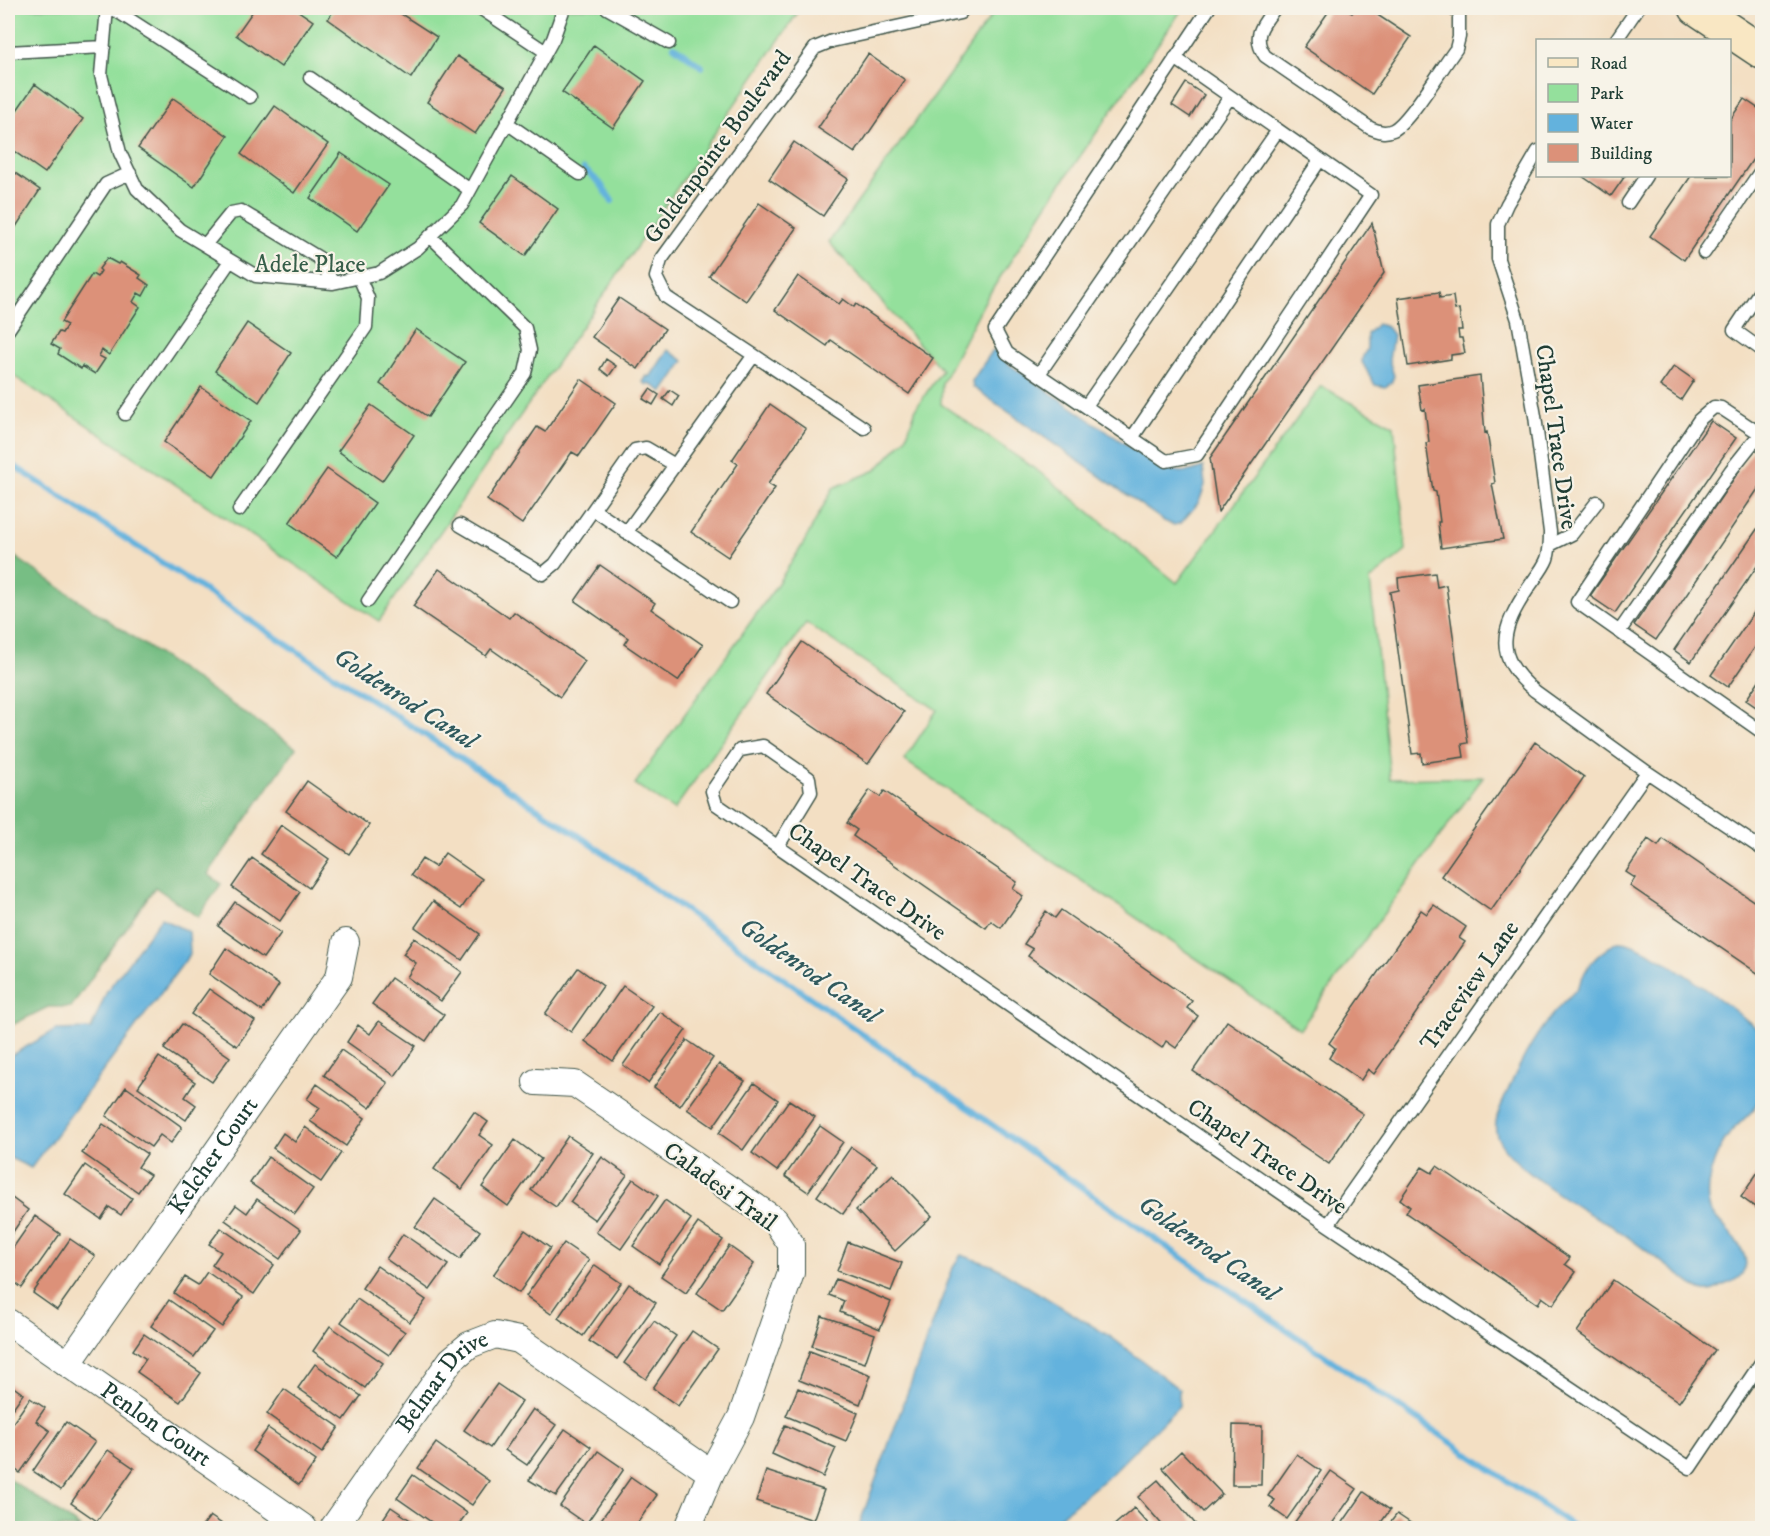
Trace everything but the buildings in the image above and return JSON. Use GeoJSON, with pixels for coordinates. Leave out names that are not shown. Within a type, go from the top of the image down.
{"type":"FeatureCollection","features":[{"type":"Feature","properties":{"kind":"main road"},"geometry":{"type":"LineString","coordinates":[[1696,8],[1725,34],[1762,52]]}},
{"type":"Feature","properties":{"kind":"street","name":"Kelcher Court"},"geometry":{"type":"LineString","coordinates":[[68,1364],[339,977],[346,942]]}},
{"type":"Feature","properties":{"kind":"street","name":"Caladesi Trail"},"geometry":{"type":"LineString","coordinates":[[536,1082],[575,1084],[775,1220],[791,1244],[791,1273],[741,1418],[711,1473],[688,1528]]}},
{"type":"Feature","properties":{"kind":"street","name":"Penlon Court"},"geometry":{"type":"LineString","coordinates":[[8,1322],[303,1528]]}},
{"type":"Feature","properties":{"kind":"street","name":"Belmar Drive"},"geometry":{"type":"LineString","coordinates":[[333,1528],[451,1360],[469,1346],[495,1335],[519,1340],[711,1473]]}},
{"type":"Feature","properties":{"kind":"lane"},"geometry":{"type":"LineString","coordinates":[[107,8],[101,75],[120,153],[137,189],[180,230],[256,276],[333,283],[379,273],[418,248],[462,205],[553,39],[564,8]]}},
{"type":"Feature","properties":{"kind":"lane"},"geometry":{"type":"LineString","coordinates":[[112,8],[250,97]]}},
{"type":"Feature","properties":{"kind":"lane"},"geometry":{"type":"LineString","coordinates":[[480,8],[546,52]]}},
{"type":"Feature","properties":{"kind":"lane"},"geometry":{"type":"LineString","coordinates":[[607,8],[669,43]]}},
{"type":"Feature","properties":{"kind":"lane","name":"Goldenpointe Boulevard"},"geometry":{"type":"LineString","coordinates":[[864,428],[666,297],[656,277],[661,260],[815,48],[832,41],[960,13],[964,8]]}},
{"type":"Feature","properties":{"kind":"lane"},"geometry":{"type":"LineString","coordinates":[[1174,58],[1371,195],[1197,455],[1166,461],[1007,353],[995,330],[1174,58],[1209,8]]}},
{"type":"Feature","properties":{"kind":"lane"},"geometry":{"type":"LineString","coordinates":[[1275,8],[1260,28],[1258,40],[1265,56],[1379,132],[1395,129],[1403,123],[1455,49],[1459,38],[1458,9]]}},
{"type":"Feature","properties":{"kind":"lane"},"geometry":{"type":"LineString","coordinates":[[1617,39],[1638,8]]}},
{"type":"Feature","properties":{"kind":"lane"},"geometry":{"type":"LineString","coordinates":[[8,52],[104,46]]}},
{"type":"Feature","properties":{"kind":"lane"},"geometry":{"type":"LineString","coordinates":[[310,78],[470,190]]}},
{"type":"Feature","properties":{"kind":"lane"},"geometry":{"type":"LineString","coordinates":[[1040,374],[1230,96]]}},
{"type":"Feature","properties":{"kind":"lane"},"geometry":{"type":"LineString","coordinates":[[507,123],[579,174]]}},
{"type":"Feature","properties":{"kind":"lane"},"geometry":{"type":"LineString","coordinates":[[1086,406],[1278,130]]}},
{"type":"Feature","properties":{"kind":"lane","name":"Chapel Trace Drive"},"geometry":{"type":"LineString","coordinates":[[1536,155],[1522,175],[1498,224],[1498,259],[1518,320],[1522,340],[1544,487],[1550,545],[1546,560],[1512,614],[1505,631],[1508,659],[1521,680],[1535,691],[1647,772],[1762,849]]}},
{"type":"Feature","properties":{"kind":"lane"},"geometry":{"type":"LineString","coordinates":[[1132,438],[1320,160]]}},
{"type":"Feature","properties":{"kind":"lane"},"geometry":{"type":"LineString","coordinates":[[1704,253],[1762,169]]}},
{"type":"Feature","properties":{"kind":"lane"},"geometry":{"type":"LineString","coordinates":[[8,330],[106,184],[130,173]]}},
{"type":"Feature","properties":{"kind":"lane"},"geometry":{"type":"LineString","coordinates":[[1628,203],[1645,177]]}},
{"type":"Feature","properties":{"kind":"lane"},"geometry":{"type":"LineString","coordinates":[[205,245],[231,213],[241,211],[319,258],[333,283]]}},
{"type":"Feature","properties":{"kind":"lane"},"geometry":{"type":"LineString","coordinates":[[368,601],[525,373],[530,350],[525,328],[430,236]]}},
{"type":"Feature","properties":{"kind":"lane"},"geometry":{"type":"LineString","coordinates":[[125,414],[230,261]]}},
{"type":"Feature","properties":{"kind":"lane"},"geometry":{"type":"LineString","coordinates":[[239,510],[366,327],[368,298],[359,277]]}},
{"type":"Feature","properties":{"kind":"lane"},"geometry":{"type":"LineString","coordinates":[[1762,288],[1734,330],[1762,350]]}},
{"type":"Feature","properties":{"kind":"lane"},"geometry":{"type":"LineString","coordinates":[[626,533],[754,355]]}},
{"type":"Feature","properties":{"kind":"lane"},"geometry":{"type":"LineString","coordinates":[[1619,632],[1731,471],[1762,433],[1721,408],[1714,407],[1700,420],[1577,602],[1619,632],[1762,732]]}},
{"type":"Feature","properties":{"kind":"lane"},"geometry":{"type":"LineString","coordinates":[[460,525],[543,574],[555,564],[635,450],[646,448],[675,465]]}},
{"type":"Feature","properties":{"kind":"lane"},"geometry":{"type":"LineString","coordinates":[[1550,545],[1572,534],[1597,502]]}},
{"type":"Feature","properties":{"kind":"lane"},"geometry":{"type":"LineString","coordinates":[[594,510],[730,602]]}},
{"type":"Feature","properties":{"kind":"lane","name":"Chapel Trace Drive"},"geometry":{"type":"LineString","coordinates":[[778,846],[811,792],[809,778],[763,746],[740,750],[712,791],[716,804],[1328,1225],[1690,1468],[1762,1361]]}},
{"type":"Feature","properties":{"kind":"lane","name":"Traceview Lane"},"geometry":{"type":"LineString","coordinates":[[1328,1225],[1647,772]]}},
{"type":"Feature","properties":{"kind":"green space","name":"Adele Place"},"geometry":{"type":"Polygon","coordinates":[[[8,8],[801,8],[379,621],[8,372],[8,8]]]}},
{"type":"Feature","properties":{"kind":"green space"},"geometry":{"type":"Polygon","coordinates":[[[997,8],[1183,8],[1054,194],[986,299],[942,383],[941,404],[1045,476],[1177,583],[1321,386],[1394,426],[1406,551],[1370,580],[1390,779],[1483,777],[1300,1029],[904,760],[937,710],[806,623],[674,810],[635,784],[772,592],[802,546],[833,488],[876,470],[906,438],[916,408],[942,370],[829,242],[997,8]]]}},
{"type":"Feature","properties":{"kind":"green space"},"geometry":{"type":"Polygon","coordinates":[[[8,552],[296,748],[208,874],[221,884],[198,917],[155,887],[71,1007],[48,1007],[8,1027],[8,552]]]}},
{"type":"Feature","properties":{"kind":"green space"},"geometry":{"type":"Polygon","coordinates":[[[8,1478],[80,1527],[8,1528],[8,1478]]]}},
{"type":"Feature","properties":{"kind":"water"},"geometry":{"type":"Polygon","coordinates":[[[1377,324],[1387,327],[1393,335],[1389,360],[1394,376],[1391,383],[1385,387],[1375,385],[1362,362],[1367,349],[1367,334],[1377,324]]]}},
{"type":"Feature","properties":{"kind":"water"},"geometry":{"type":"Polygon","coordinates":[[[668,350],[684,361],[663,392],[643,382],[647,376],[650,377],[668,350]]]}},
{"type":"Feature","properties":{"kind":"water"},"geometry":{"type":"Polygon","coordinates":[[[993,350],[1007,363],[1156,465],[1179,472],[1203,467],[1205,485],[1199,502],[1181,523],[1174,525],[1164,521],[973,387],[972,381],[993,350]]]}},
{"type":"Feature","properties":{"kind":"water"},"geometry":{"type":"Polygon","coordinates":[[[161,918],[189,932],[190,954],[31,1168],[8,1157],[8,1057],[56,1030],[91,1029],[107,991],[161,918]]]}},
{"type":"Feature","properties":{"kind":"water"},"geometry":{"type":"Polygon","coordinates":[[[1618,942],[1631,945],[1670,965],[1714,995],[1762,1033],[1764,1073],[1760,1100],[1724,1141],[1711,1171],[1708,1193],[1711,1212],[1742,1249],[1745,1268],[1739,1277],[1712,1290],[1705,1291],[1697,1288],[1610,1224],[1545,1185],[1512,1157],[1501,1144],[1496,1132],[1499,1110],[1532,1043],[1550,1018],[1576,990],[1591,963],[1618,942]]]}},
{"type":"Feature","properties":{"kind":"water"},"geometry":{"type":"Polygon","coordinates":[[[961,1255],[994,1266],[1111,1337],[1179,1389],[1179,1406],[1112,1473],[1046,1528],[858,1528],[954,1265],[961,1255]]]}},
{"type":"Feature","properties":{"kind":"waterway"},"geometry":{"type":"LineString","coordinates":[[674,46],[702,67]]}},
{"type":"Feature","properties":{"kind":"waterway"},"geometry":{"type":"LineString","coordinates":[[584,169],[600,183],[612,201]]}},
{"type":"Feature","properties":{"kind":"waterway","name":"Goldenrod Canal"},"geometry":{"type":"LineString","coordinates":[[8,462],[578,835],[1171,1250],[1576,1528]]}}]}
